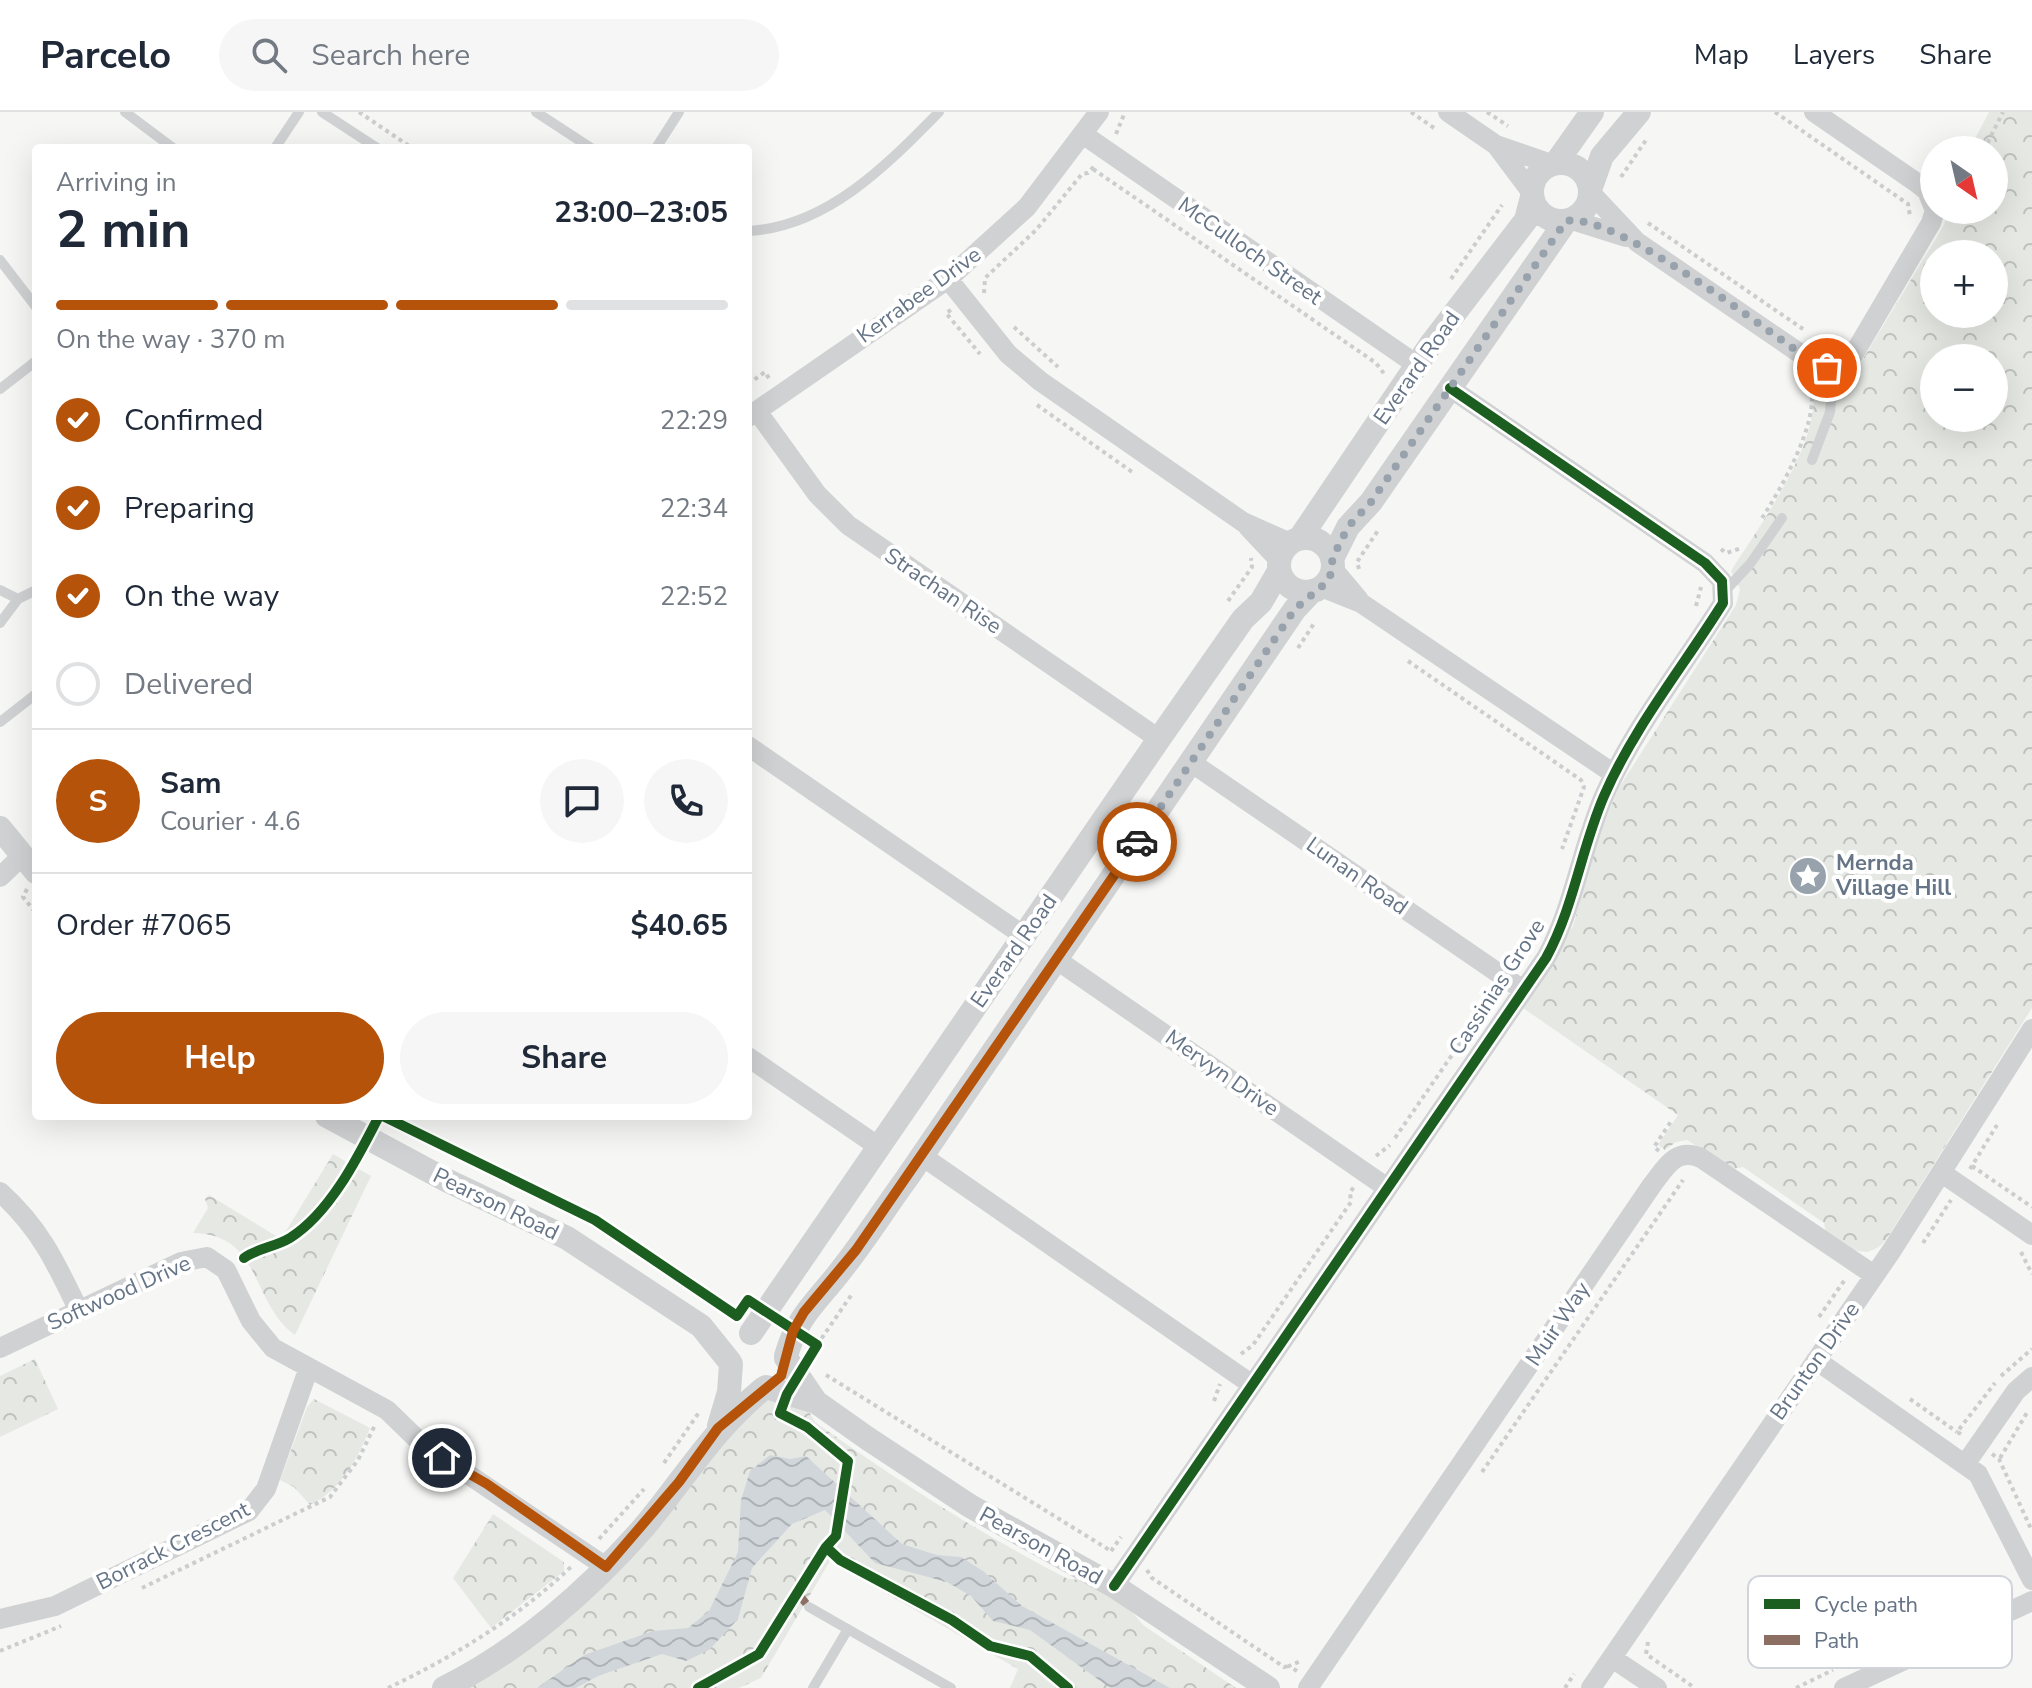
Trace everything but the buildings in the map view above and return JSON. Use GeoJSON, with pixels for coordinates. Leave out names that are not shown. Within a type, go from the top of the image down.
{"type":"FeatureCollection","features":[{"type":"Feature","properties":{"kind":"street","name":"Kerrabee Drive"},"geometry":{"type":"LineString","coordinates":[[753,414],[948,279],[1027,207],[1099,112]]}},
{"type":"Feature","properties":{"kind":"street"},"geometry":{"type":"LineString","coordinates":[[1448,112],[1496,145],[1553,164],[1574,165],[1598,189],[1637,242]]}},
{"type":"Feature","properties":{"kind":"street"},"geometry":{"type":"LineString","coordinates":[[1532,195],[1537,176],[1553,164],[1592,112]]}},
{"type":"Feature","properties":{"kind":"street"},"geometry":{"type":"LineString","coordinates":[[1569,221],[1586,209],[1598,189],[1600,162],[1639,112]]}},
{"type":"Feature","properties":{"kind":"street"},"geometry":{"type":"LineString","coordinates":[[1814,112],[1920,185]]}},
{"type":"Feature","properties":{"kind":"street","name":"McCulloch Street"},"geometry":{"type":"LineString","coordinates":[[1084,135],[1417,365]]}},
{"type":"Feature","properties":{"kind":"street"},"geometry":{"type":"LineString","coordinates":[[1496,145],[1548,219],[1605,228],[1637,242],[1828,368],[1852,357],[1930,224]]}},
{"type":"Feature","properties":{"kind":"street","name":"Everard Road"},"geometry":{"type":"LineString","coordinates":[[750,1334],[1159,739],[1243,619],[1261,602],[1287,553],[1417,365],[1526,220],[1532,195]]}},
{"type":"Feature","properties":{"kind":"street","name":"Everard Road"},"geometry":{"type":"LineString","coordinates":[[794,1364],[793,1331],[818,1293],[841,1271],[922,1156],[1295,609],[1324,584],[1348,527],[1371,502],[1569,221]]}},
{"type":"Feature","properties":{"kind":"street"},"geometry":{"type":"LineString","coordinates":[[948,279],[1008,354],[1040,381],[1287,553],[1295,590],[1324,584],[1361,603],[1614,774]]}},
{"type":"Feature","properties":{"kind":"street"},"geometry":{"type":"LineString","coordinates":[[1450,388],[1705,563],[1722,581],[1725,591]]}},
{"type":"Feature","properties":{"kind":"street","name":"Strachan Rise"},"geometry":{"type":"LineString","coordinates":[[753,414],[817,494],[848,525],[1159,739]]}},
{"type":"Feature","properties":{"kind":"street"},"geometry":{"type":"LineString","coordinates":[[1287,553],[1324,544],[1324,584]]}},
{"type":"Feature","properties":{"kind":"street","name":"Cassinias Grove"},"geometry":{"type":"LineString","coordinates":[[1114,1586],[1558,936],[1583,851],[1614,774],[1723,603],[1725,591]]}},
{"type":"Feature","properties":{"kind":"street"},"geometry":{"type":"LineString","coordinates":[[752,749],[1024,936]]}},
{"type":"Feature","properties":{"kind":"street","name":"Lunan Road"},"geometry":{"type":"LineString","coordinates":[[1192,763],[1523,990]]}},
{"type":"Feature","properties":{"kind":"street"},"geometry":{"type":"LineString","coordinates":[[0,828],[29,871],[0,877]]}},
{"type":"Feature","properties":{"kind":"street"},"geometry":{"type":"LineString","coordinates":[[1092,837],[1124,860]]}},
{"type":"Feature","properties":{"kind":"street","name":"Mervyn Drive"},"geometry":{"type":"LineString","coordinates":[[1057,960],[1386,1187]]}},
{"type":"Feature","properties":{"kind":"street","name":"Brunton Drive"},"geometry":{"type":"LineString","coordinates":[[1591,1688],[1874,1275],[2032,1029]]}},
{"type":"Feature","properties":{"kind":"street"},"geometry":{"type":"LineString","coordinates":[[752,1060],[879,1147]]}},
{"type":"Feature","properties":{"kind":"street","name":"Pearson Road"},"geometry":{"type":"LineString","coordinates":[[334,1120],[406,1160],[567,1238],[701,1326],[730,1363]]}},
{"type":"Feature","properties":{"kind":"street","name":"Muir Way"},"geometry":{"type":"LineString","coordinates":[[1308,1688],[1672,1160],[1684,1153],[1701,1158],[1874,1275]]}},
{"type":"Feature","properties":{"kind":"street"},"geometry":{"type":"LineString","coordinates":[[922,1156],[1251,1384]]}},
{"type":"Feature","properties":{"kind":"street"},"geometry":{"type":"LineString","coordinates":[[1942,1173],[2032,1235]]}},
{"type":"Feature","properties":{"kind":"street"},"geometry":{"type":"LineString","coordinates":[[0,1192],[33,1223],[47,1244],[79,1311]]}},
{"type":"Feature","properties":{"kind":"street","name":"Softwood Drive"},"geometry":{"type":"LineString","coordinates":[[0,1348],[181,1262],[207,1257],[226,1270],[261,1336],[273,1348],[308,1370],[387,1410],[420,1442],[597,1559]]}},
{"type":"Feature","properties":{"kind":"street","name":"Pearson Road"},"geometry":{"type":"LineString","coordinates":[[701,1326],[750,1334]]}},
{"type":"Feature","properties":{"kind":"street"},"geometry":{"type":"LineString","coordinates":[[444,1688],[528,1633],[597,1559],[679,1482],[718,1428],[794,1364],[770,1335],[750,1334],[735,1345],[730,1363],[729,1392],[718,1428]]}},
{"type":"Feature","properties":{"kind":"street"},"geometry":{"type":"LineString","coordinates":[[1816,1360],[1966,1463],[1986,1487],[2030,1576]]}},
{"type":"Feature","properties":{"kind":"street"},"geometry":{"type":"LineString","coordinates":[[730,1363],[738,1380],[746,1386],[765,1388]]}},
{"type":"Feature","properties":{"kind":"street","name":"Pearson Road"},"geometry":{"type":"LineString","coordinates":[[794,1364],[816,1402]]}},
{"type":"Feature","properties":{"kind":"street","name":"Borrack Crescent"},"geometry":{"type":"LineString","coordinates":[[0,1619],[55,1606],[249,1511],[266,1489],[308,1370]]}},
{"type":"Feature","properties":{"kind":"street"},"geometry":{"type":"LineString","coordinates":[[1966,1463],[2016,1391],[2032,1377]]}},
{"type":"Feature","properties":{"kind":"street","name":"Pearson Road"},"geometry":{"type":"LineString","coordinates":[[765,1388],[816,1402],[970,1506],[1114,1586],[1268,1688]]}},
{"type":"Feature","properties":{"kind":"street"},"geometry":{"type":"LineString","coordinates":[[2012,1609],[2032,1601]]}},
{"type":"Feature","properties":{"kind":"street"},"geometry":{"type":"LineString","coordinates":[[1612,1658],[1657,1688]]}},
{"type":"Feature","properties":{"kind":"street"},"geometry":{"type":"LineString","coordinates":[[1841,1678],[1866,1668]]}},
{"type":"Feature","properties":{"kind":"lane"},"geometry":{"type":"LineString","coordinates":[[125,112],[168,144]]}},
{"type":"Feature","properties":{"kind":"lane"},"geometry":{"type":"LineString","coordinates":[[278,144],[299,112]]}},
{"type":"Feature","properties":{"kind":"lane"},"geometry":{"type":"LineString","coordinates":[[322,112],[371,144]]}},
{"type":"Feature","properties":{"kind":"lane"},"geometry":{"type":"LineString","coordinates":[[536,112],[585,144]]}},
{"type":"Feature","properties":{"kind":"lane"},"geometry":{"type":"LineString","coordinates":[[659,144],[679,112]]}},
{"type":"Feature","properties":{"kind":"lane"},"geometry":{"type":"LineString","coordinates":[[752,230],[782,226],[829,207],[882,167],[939,112]]}},
{"type":"Feature","properties":{"kind":"lane"},"geometry":{"type":"LineString","coordinates":[[0,260],[32,302]]}},
{"type":"Feature","properties":{"kind":"lane"},"geometry":{"type":"LineString","coordinates":[[0,389],[32,364]]}},
{"type":"Feature","properties":{"kind":"lane"},"geometry":{"type":"LineString","coordinates":[[1812,460],[1830,412],[1828,368]]}},
{"type":"Feature","properties":{"kind":"lane"},"geometry":{"type":"LineString","coordinates":[[1725,591],[1750,564],[1782,518]]}},
{"type":"Feature","properties":{"kind":"lane"},"geometry":{"type":"LineString","coordinates":[[0,590],[18,599]]}},
{"type":"Feature","properties":{"kind":"lane"},"geometry":{"type":"LineString","coordinates":[[0,623],[18,599],[32,592]]}},
{"type":"Feature","properties":{"kind":"lane"},"geometry":{"type":"LineString","coordinates":[[0,722],[32,697]]}},
{"type":"Feature","properties":{"kind":"lane"},"geometry":{"type":"LineString","coordinates":[[809,1607],[951,1688]]}},
{"type":"Feature","properties":{"kind":"lane"},"geometry":{"type":"LineString","coordinates":[[813,1688],[848,1629]]}},
{"type":"Feature","properties":{"kind":"path"},"geometry":{"type":"LineString","coordinates":[[359,112],[406,144]]}},
{"type":"Feature","properties":{"kind":"path"},"geometry":{"type":"LineString","coordinates":[[994,304],[984,293],[985,278],[1036,230],[1082,174],[1093,169],[1117,133],[1118,122],[1125,112]]}},
{"type":"Feature","properties":{"kind":"path"},"geometry":{"type":"LineString","coordinates":[[1775,112],[1908,204],[1910,216]]}},
{"type":"Feature","properties":{"kind":"path"},"geometry":{"type":"LineString","coordinates":[[1991,136],[2003,112]]}},
{"type":"Feature","properties":{"kind":"path"},"geometry":{"type":"LineString","coordinates":[[1598,189],[1621,177],[1648,138]]}},
{"type":"Feature","properties":{"kind":"path"},"geometry":{"type":"LineString","coordinates":[[1600,162],[1621,177]]}},
{"type":"Feature","properties":{"kind":"path"},"geometry":{"type":"LineString","coordinates":[[1093,169],[1376,363],[1382,372]]}},
{"type":"Feature","properties":{"kind":"path"},"geometry":{"type":"LineString","coordinates":[[1643,220],[1811,335]]}},
{"type":"Feature","properties":{"kind":"path"},"geometry":{"type":"LineString","coordinates":[[982,355],[946,313],[984,284]]}},
{"type":"Feature","properties":{"kind":"path"},"geometry":{"type":"LineString","coordinates":[[1011,324],[1065,372]]}},
{"type":"Feature","properties":{"kind":"path"},"geometry":{"type":"LineString","coordinates":[[1381,380],[1382,372],[1396,351]]}},
{"type":"Feature","properties":{"kind":"path"},"geometry":{"type":"LineString","coordinates":[[1807,385],[1828,368]]}},
{"type":"Feature","properties":{"kind":"path"},"geometry":{"type":"LineString","coordinates":[[752,389],[780,369]]}},
{"type":"Feature","properties":{"kind":"path"},"geometry":{"type":"LineString","coordinates":[[1033,402],[1147,482]]}},
{"type":"Feature","properties":{"kind":"path"},"geometry":{"type":"LineString","coordinates":[[1220,613],[1252,567],[1247,550]]}},
{"type":"Feature","properties":{"kind":"path"},"geometry":{"type":"LineString","coordinates":[[1289,661],[1324,584]]}},
{"type":"Feature","properties":{"kind":"path"},"geometry":{"type":"LineString","coordinates":[[1402,657],[1581,780],[1584,787],[1562,853]]}},
{"type":"Feature","properties":{"kind":"path"},"geometry":{"type":"LineString","coordinates":[[29,871],[23,897],[32,908]]}},
{"type":"Feature","properties":{"kind":"path"},"geometry":{"type":"LineString","coordinates":[[1208,1411],[1230,1369],[1246,1347],[1253,1345],[1351,1202],[1350,1192],[1378,1152],[1388,1149],[1487,1004],[1486,997],[1517,953],[1524,951],[1537,927]]}},
{"type":"Feature","properties":{"kind":"path"},"geometry":{"type":"LineString","coordinates":[[1972,1166],[2032,1207]]}},
{"type":"Feature","properties":{"kind":"path"},"geometry":{"type":"LineString","coordinates":[[1476,1481],[1689,1171]]}},
{"type":"Feature","properties":{"kind":"path"},"geometry":{"type":"LineString","coordinates":[[853,1294],[817,1345],[794,1364],[1149,1571],[1152,1578],[1284,1667],[1289,1666]]}},
{"type":"Feature","properties":{"kind":"path"},"geometry":{"type":"LineString","coordinates":[[793,1331],[817,1345]]}},
{"type":"Feature","properties":{"kind":"path"},"geometry":{"type":"LineString","coordinates":[[656,1473],[704,1406]]}},
{"type":"Feature","properties":{"kind":"path"},"geometry":{"type":"LineString","coordinates":[[1999,1459],[2032,1406]]}},
{"type":"Feature","properties":{"kind":"path"},"geometry":{"type":"LineString","coordinates":[[388,1688],[482,1636],[597,1559],[649,1483]]}},
{"type":"Feature","properties":{"kind":"path"},"geometry":{"type":"LineString","coordinates":[[1111,1551],[1129,1526]]}},
{"type":"Feature","properties":{"kind":"path"},"geometry":{"type":"LineString","coordinates":[[2002,1567],[2007,1576]]}},
{"type":"Feature","properties":{"kind":"path"},"geometry":{"type":"LineString","coordinates":[[1050,1674],[1061,1686]]}},
{"type":"Feature","properties":{"kind":"path"},"geometry":{"type":"LineString","coordinates":[[1796,1688],[1841,1678]]}},
{"type":"Feature","properties":{"kind":"green space"},"geometry":{"type":"Polygon","coordinates":[[[1989,112],[2032,112],[2032,1008],[1886,1240],[1871,1251],[1863,1252],[1826,1232],[1824,1223],[1743,1167],[1733,1169],[1687,1140],[1676,1142],[1665,1150],[1658,1145],[1678,1115],[1523,1008],[1573,926],[1600,833],[1618,789],[1736,605],[1740,589],[1731,571],[1787,481],[1799,455],[1809,430],[1812,385],[1817,378],[1839,384],[1852,377],[1920,265],[1920,328],[2008,328],[2008,240],[1935,240],[1944,225],[2008,224],[2008,136],[1976,136],[1989,112]]]}},
{"type":"Feature","properties":{"kind":"green space"},"geometry":{"type":"Polygon","coordinates":[[[333,1154],[371,1176],[295,1335],[281,1321],[244,1257],[232,1245],[215,1236],[193,1233],[208,1208],[205,1199],[209,1195],[281,1239],[333,1154]]]}},
{"type":"Feature","properties":{"kind":"green space"},"geometry":{"type":"Polygon","coordinates":[[[35,1359],[58,1409],[0,1437],[0,1376],[35,1359]]]}},
{"type":"Feature","properties":{"kind":"green space"},"geometry":{"type":"Polygon","coordinates":[[[763,1398],[808,1410],[815,1422],[845,1444],[970,1524],[1068,1579],[1088,1583],[1110,1594],[1143,1625],[1236,1688],[1010,1688],[1018,1669],[830,1561],[761,1678],[739,1688],[465,1688],[516,1656],[763,1398]]]}},
{"type":"Feature","properties":{"kind":"green space"},"geometry":{"type":"Polygon","coordinates":[[[314,1399],[370,1428],[347,1473],[331,1491],[310,1505],[294,1487],[280,1480],[307,1407],[314,1399]]]}},
{"type":"Feature","properties":{"kind":"green space"},"geometry":{"type":"Polygon","coordinates":[[[493,1514],[564,1562],[564,1571],[491,1628],[453,1578],[493,1514]]]}},
{"type":"Feature","properties":{"kind":"water"},"geometry":{"type":"Polygon","coordinates":[[[770,1455],[790,1459],[806,1456],[902,1544],[937,1555],[961,1557],[983,1571],[1022,1606],[1170,1688],[1110,1688],[1030,1630],[993,1621],[971,1596],[947,1582],[875,1563],[825,1510],[792,1524],[752,1568],[738,1619],[709,1650],[686,1661],[662,1654],[598,1676],[576,1688],[537,1688],[584,1655],[653,1631],[688,1628],[709,1611],[738,1552],[741,1500],[750,1471],[770,1455]]]}},
{"type":"Feature","properties":{"kind":"marked path"},"geometry":{"type":"LineString","coordinates":[[796,1591],[809,1607]]}},
{"type":"Feature","properties":{"kind":"cycle path"},"geometry":{"type":"LineString","coordinates":[[1114,1586],[1546,958],[1564,919],[1596,816],[1616,771],[1644,721],[1723,603],[1722,581],[1705,563],[1450,388]]}},
{"type":"Feature","properties":{"kind":"cycle path"},"geometry":{"type":"LineString","coordinates":[[244,1258],[290,1238],[318,1214],[342,1183],[377,1120]]}},
{"type":"Feature","properties":{"kind":"cycle path"},"geometry":{"type":"LineString","coordinates":[[391,1120],[595,1220],[737,1316],[748,1300],[817,1345],[787,1394],[780,1413],[807,1427],[848,1461],[836,1536],[826,1547],[840,1560],[952,1620],[990,1646],[1030,1656],[1068,1688]]}},
{"type":"Feature","properties":{"kind":"cycle path"},"geometry":{"type":"LineString","coordinates":[[698,1688],[759,1654],[826,1547]]}},
{"type":"Feature","properties":{"kind":"way so far"},"geometry":{"type":"LineString","coordinates":[[1137,842],[1295,609],[1312,591],[1327,582],[1333,569],[1332,559],[1348,527],[1371,502],[1566,221],[1591,223],[1637,242],[1814,363],[1827,368]]}},
{"type":"Feature","properties":{"kind":"place","name":"Mernda Village Hill"},"geometry":{"type":"Point","coordinates":[1808,876]}},
{"type":"Feature","properties":{"kind":"route"},"geometry":{"type":"LineString","coordinates":[[442,1458],[588,1551],[606,1567],[643,1527],[718,1428],[781,1376],[793,1331],[804,1312],[856,1250],[1137,842]]}}]}
